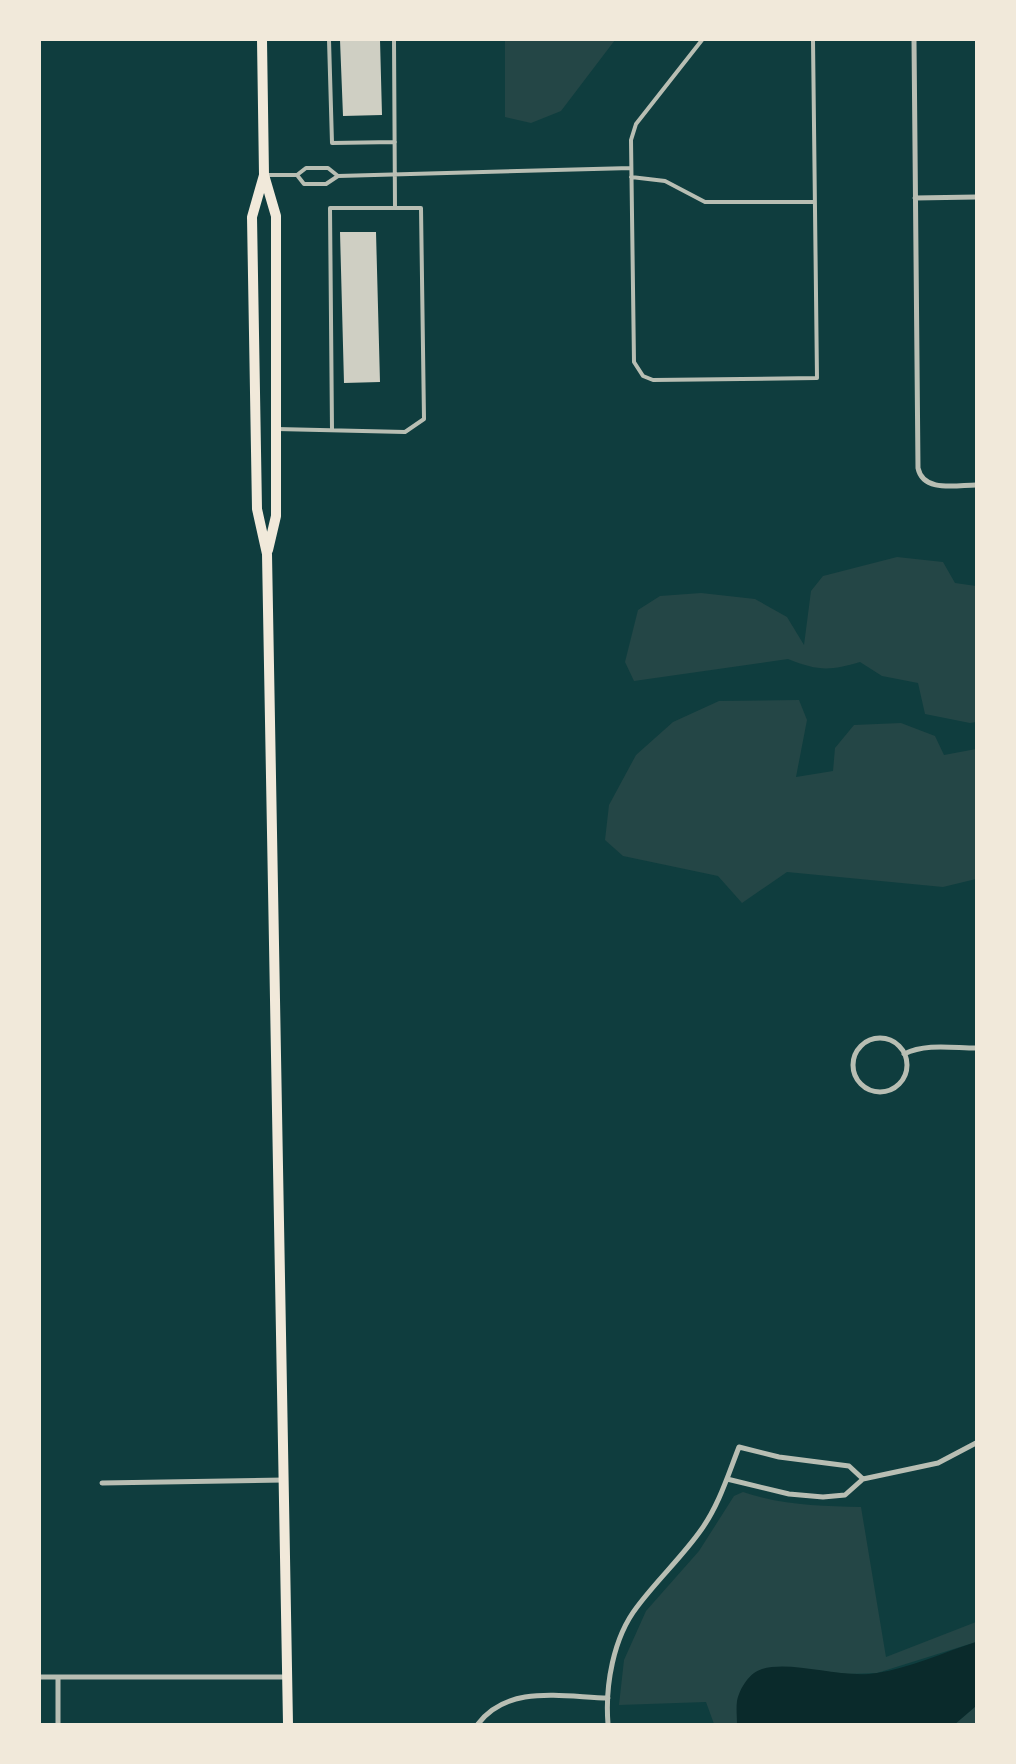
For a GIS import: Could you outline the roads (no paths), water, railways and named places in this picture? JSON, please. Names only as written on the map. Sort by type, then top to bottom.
[{"type":"main road","points":[[262,40],[264,176],[276,216],[276,516],[267,554]]},
{"type":"main road","points":[[264,176],[252,217],[258,509],[267,554],[289,1676],[288,1724]]},
{"type":"street","points":[[914,40],[918,468],[924,481],[933,485],[976,484]]},
{"type":"street","points":[[916,198],[976,197]]},
{"type":"street","points":[[875,1038],[886,1038],[896,1043],[904,1054],[907,1062],[906,1072],[901,1082],[893,1089],[883,1092],[873,1091],[864,1087],[857,1079],[853,1070],[854,1059],[858,1050],[865,1042],[875,1038]]},
{"type":"street","points":[[904,1054],[912,1050],[932,1047],[976,1048]]},
{"type":"street","points":[[727,1479],[789,1494],[823,1497],[845,1495],[863,1479],[938,1463],[976,1443]]},
{"type":"street","points":[[608,1724],[608,1698],[612,1669],[627,1624],[636,1608],[701,1531],[716,1507],[739,1447],[779,1457],[849,1466],[863,1479]]},
{"type":"street","points":[[102,1483],[285,1480]]},
{"type":"street","points":[[40,1677],[289,1676]]},
{"type":"street","points":[[58,1677],[58,1724]]},
{"type":"street","points":[[478,1724],[494,1706],[524,1696],[608,1698]]},
{"type":"lane","points":[[329,40],[332,143],[395,142]]},
{"type":"lane","points":[[394,40],[395,208]]},
{"type":"lane","points":[[702,40],[636,124],[630,140],[634,362],[643,376],[654,380],[817,378],[813,40]]},
{"type":"lane","points":[[264,176],[297,175],[306,168],[328,168],[338,176]]},
{"type":"lane","points":[[297,175],[304,184],[326,184],[338,176],[630,168]]},
{"type":"lane","points":[[631,177],[665,181],[705,202],[815,202]]},
{"type":"lane","points":[[277,429],[405,432],[424,419],[421,208],[330,208],[332,430]]}]
